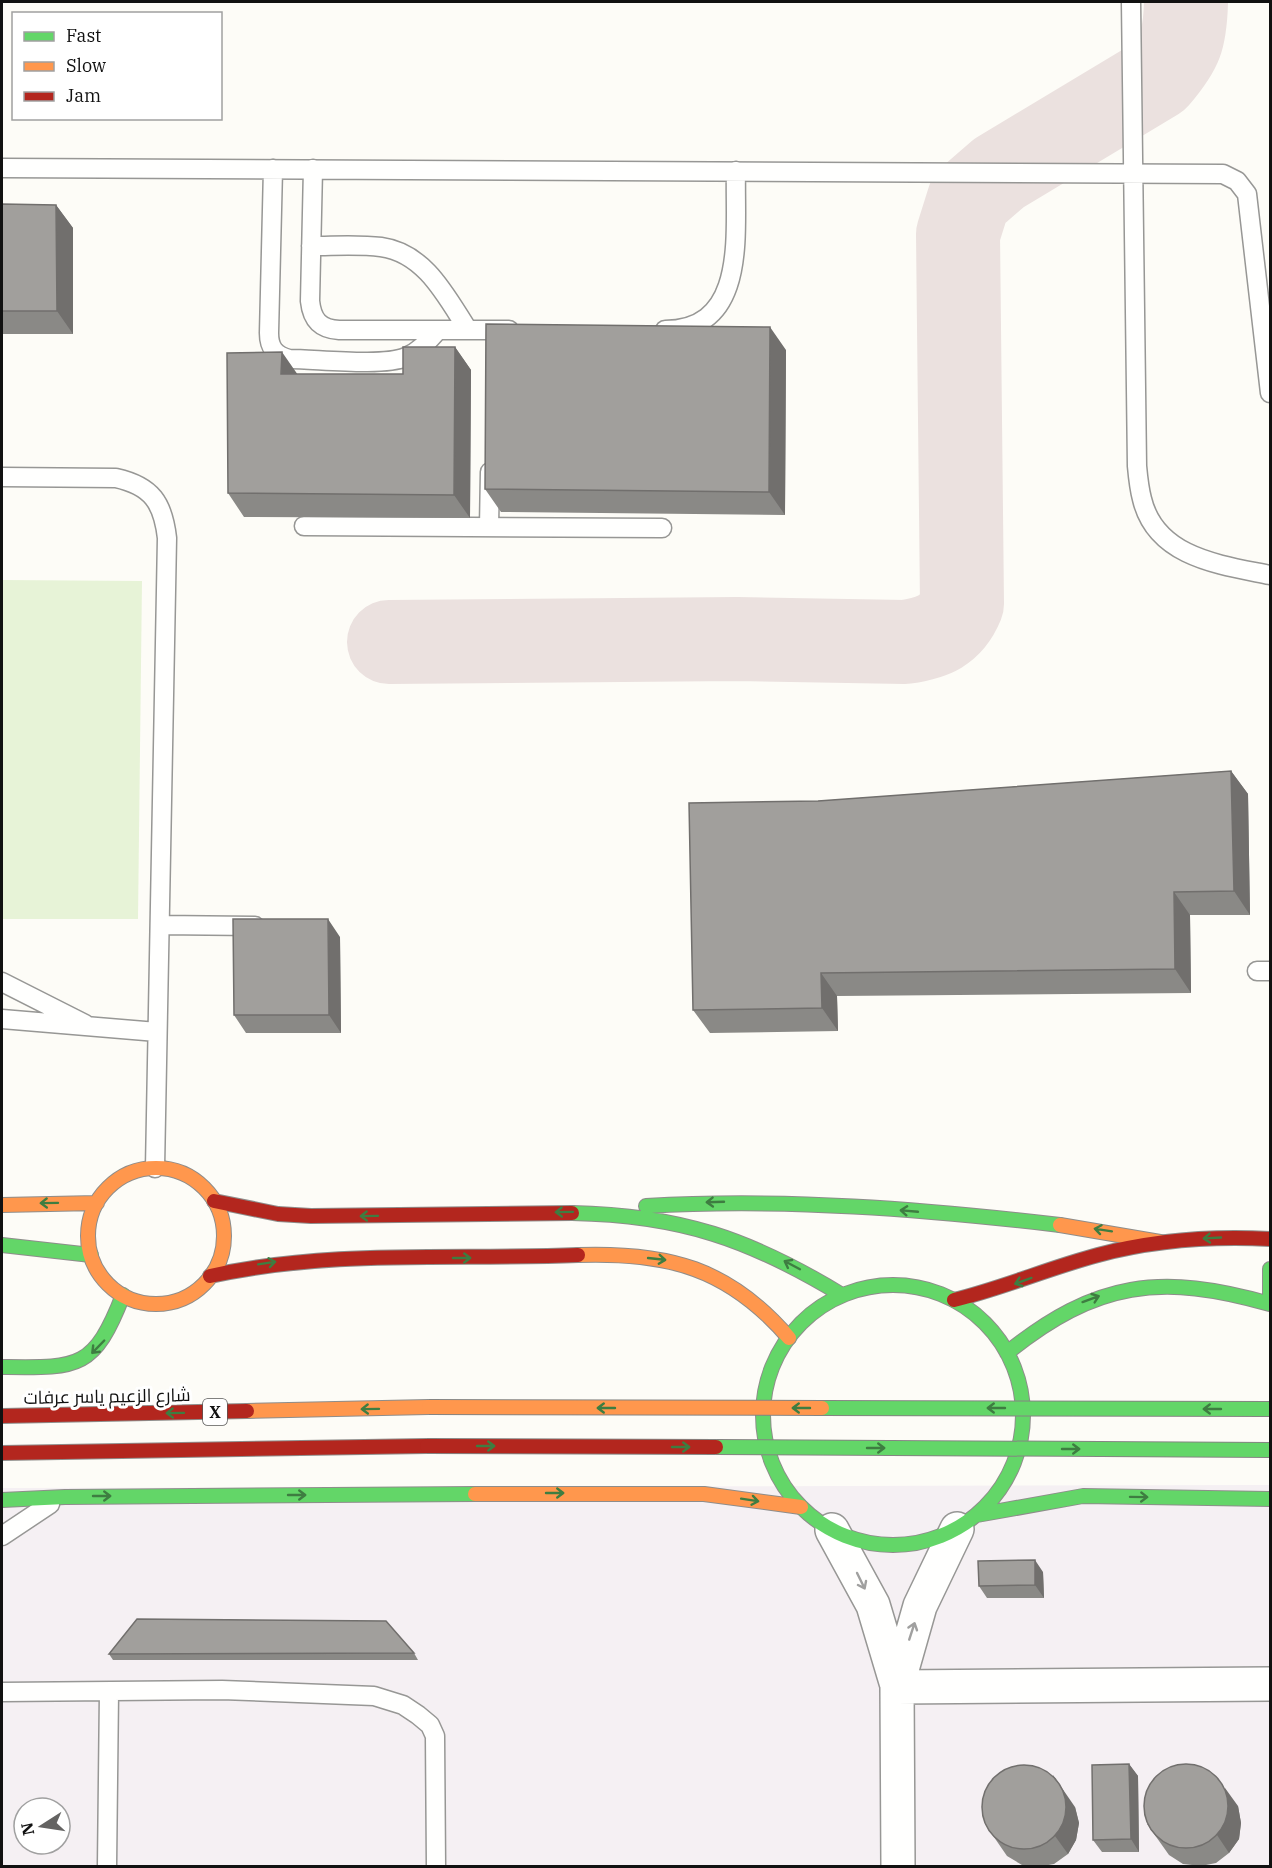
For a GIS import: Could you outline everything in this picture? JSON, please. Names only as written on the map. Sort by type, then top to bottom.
[{"type":"main road","points":[[155,1168],[173,1170],[189,1176],[204,1187],[214,1201],[221,1217],[224,1235],[222,1252],[210,1276],[191,1294],[175,1301],[157,1304],[140,1302],[123,1295],[109,1285],[98,1271],[91,1255],[90,1219],[97,1203],[108,1188],[121,1177],[138,1170],[155,1168]]},
{"type":"main road","points":[[214,1201],[268,1212],[311,1216],[588,1212],[718,1202],[825,1204],[1078,1226],[1160,1242]]},
{"type":"main road","points":[[2,1205],[97,1203]]},
{"type":"main road","points":[[588,1212],[692,1226],[729,1237],[764,1251],[842,1295]]},
{"type":"main road","points":[[954,1300],[1001,1288],[1099,1255],[1160,1242],[1223,1237],[1270,1239]]},
{"type":"main road","points":[[2,1245],[91,1255]]},
{"type":"main road","points":[[210,1276],[263,1264],[317,1258],[611,1257],[665,1260],[705,1271],[735,1286],[755,1301],[789,1338]]},
{"type":"main road","points":[[1270,1269],[1270,1297]]},
{"type":"main road","points":[[967,1522],[995,1496],[1009,1475],[1018,1451],[1023,1426],[1022,1401],[1017,1376],[1007,1353],[984,1322],[954,1300],[933,1291],[899,1285],[864,1288],[842,1295],[813,1313],[789,1338],[776,1358],[768,1379],[764,1425],[775,1469],[786,1490],[801,1508],[832,1530],[862,1542],[894,1545],[926,1541],[967,1522],[1083,1496],[1270,1499]]},
{"type":"main road","points":[[1007,1353],[1045,1321],[1067,1308],[1115,1291],[1174,1285],[1207,1287],[1270,1304]]},
{"type":"main road","points":[[2,1367],[59,1368],[87,1358],[107,1337],[123,1295]]},
{"type":"main road","name":"شارع الزعيم ياسر عرفات","points":[[2,1416],[429,1407],[1270,1409]]},
{"type":"main road","name":"X","points":[[2,1453],[427,1446],[1270,1450]]},
{"type":"main road","points":[[2,1500],[65,1497],[670,1492],[704,1494],[801,1508]]},
{"type":"street","points":[[897,1866],[897,1687],[920,1606],[967,1522]]},
{"type":"street","points":[[832,1530],[873,1605],[897,1687]]},
{"type":"street","points":[[897,1687],[1270,1684]]},
{"type":"lane","points":[[1131,2],[1137,466],[1142,501],[1159,532],[1187,555],[1270,575]]},
{"type":"lane","points":[[2,168],[1223,174],[1237,181],[1247,194],[1270,393]]},
{"type":"lane","points":[[273,169],[268,333],[273,350],[289,359],[383,361],[405,358],[424,347],[438,330]]},
{"type":"lane","points":[[313,169],[310,300],[311,312],[317,323],[327,329],[339,330],[524,330]]},
{"type":"lane","points":[[649,330],[672,330],[693,325],[712,314],[725,297],[732,277],[736,171]]},
{"type":"lane","points":[[311,246],[381,247],[402,253],[421,265],[436,281],[468,330]]},
{"type":"lane","points":[[490,330],[490,353]]},
{"type":"lane","points":[[489,527],[490,458]]},
{"type":"lane","points":[[2,477],[116,478],[133,482],[148,491],[159,505],[167,538],[155,1168]]},
{"type":"lane","points":[[304,526],[662,528]]},
{"type":"lane","points":[[160,925],[278,926]]},
{"type":"lane","points":[[2,982],[92,1028]]},
{"type":"lane","points":[[2,1019],[158,1032]]},
{"type":"lane","points":[[2,1536],[38,1510],[65,1497]]},
{"type":"lane","points":[[2,1692],[222,1690],[374,1696],[403,1705],[430,1725],[435,1736],[436,1866]]},
{"type":"lane","points":[[106,1866],[109,1692]]},
{"type":"shaded area","points":[[1270,1485],[1270,1866],[2,1866],[2,1488]]},
{"type":"green space","points":[[2,580],[142,581],[138,919],[2,919]]},
{"type":"building","points":[[2,204],[56,205],[57,311],[2,311]]},
{"type":"building","points":[[486,324],[770,327],[769,492],[485,489]]},
{"type":"building","points":[[403,347],[455,347],[454,495],[228,493],[227,353],[282,352],[281,374],[403,374]]},
{"type":"building","points":[[1231,771],[1234,891],[1174,892],[1175,969],[821,973],[822,1008],[693,1010],[689,803],[818,801]]},
{"type":"building","points":[[233,919],[328,919],[329,1015],[234,1015]]},
{"type":"building","points":[[1035,1560],[1035,1585],[979,1586],[978,1561]]},
{"type":"building","points":[[137,1619],[386,1621],[414,1653],[109,1654]]},
{"type":"building","points":[[1129,1764],[1131,1839],[1093,1840],[1092,1765]]},
{"type":"building","points":[[1178,1764],[1194,1764],[1210,1771],[1221,1782],[1228,1798],[1225,1822],[1216,1836],[1194,1848],[1178,1848],[1162,1841],[1151,1830],[1144,1814],[1144,1798],[1151,1782],[1162,1771]]},
{"type":"building","points":[[1016,1765],[1032,1765],[1048,1772],[1059,1783],[1066,1799],[1063,1823],[1054,1837],[1032,1849],[1016,1849],[1000,1842],[989,1831],[982,1815],[982,1799],[989,1783],[1000,1772]]},
{"type":"taxiway","points":[[389,642],[737,639],[905,642],[924,638],[947,627],[962,604],[958,234],[969,199],[999,173],[1157,78],[1172,60],[1180,43],[1183,35],[1186,2]]},
{"type":"traffic: fast","points":[[646,1206],[750,1203],[853,1206],[1060,1225]]},
{"type":"traffic: fast","points":[[572,1213],[647,1219],[713,1234],[776,1259],[842,1295]]},
{"type":"traffic: fast","points":[[2,1245],[91,1255]]},
{"type":"traffic: fast","points":[[1270,1269],[1270,1297]]},
{"type":"traffic: fast","points":[[893,1285],[918,1288],[943,1295],[965,1307],[985,1323],[1001,1343],[1013,1365],[1020,1390],[1023,1415],[1020,1440],[1013,1465],[1001,1487],[985,1507],[965,1523],[943,1535],[918,1542],[893,1545],[868,1542],[843,1535],[821,1523],[801,1507],[785,1487],[773,1465],[766,1440],[763,1415],[766,1390],[773,1365],[785,1343],[801,1323],[821,1307],[843,1295],[868,1288],[893,1285]]},
{"type":"traffic: fast","points":[[1007,1353],[1039,1329],[1070,1311],[1101,1298],[1131,1290],[1162,1287],[1195,1288],[1270,1304]]},
{"type":"traffic: fast","points":[[2,1367],[49,1367],[80,1360],[103,1338],[123,1295]]},
{"type":"traffic: fast","points":[[822,1408],[1270,1409]]},
{"type":"traffic: fast","points":[[716,1447],[1270,1450]]},
{"type":"traffic: fast","points":[[2,1500],[65,1497],[475,1494]]},
{"type":"traffic: fast","points":[[977,1515],[1083,1496],[1270,1499]]},
{"type":"traffic: slow","points":[[156,1168],[182,1174],[204,1188],[218,1210],[224,1236],[218,1262],[204,1284],[182,1298],[156,1304],[130,1298],[108,1284],[94,1262],[88,1236],[94,1210],[108,1188],[130,1174],[156,1168]]},
{"type":"traffic: slow","points":[[2,1205],[97,1203]]},
{"type":"traffic: slow","points":[[1060,1225],[1160,1242]]},
{"type":"traffic: slow","points":[[578,1255],[640,1257],[668,1261],[695,1269],[720,1280],[743,1295],[766,1314],[789,1338]]},
{"type":"traffic: slow","points":[[247,1411],[429,1407]]},
{"type":"traffic: slow","points":[[429,1407],[822,1408]]},
{"type":"traffic: slow","points":[[475,1494],[704,1494],[801,1507]]},
{"type":"traffic: jam","points":[[214,1201],[278,1214],[311,1216],[572,1213]]},
{"type":"traffic: jam","points":[[954,1300],[1119,1250],[1205,1239],[1270,1239]]},
{"type":"traffic: jam","points":[[210,1276],[302,1262],[348,1259],[578,1255]]},
{"type":"traffic: jam","points":[[2,1416],[247,1411]]},
{"type":"traffic: jam","points":[[2,1453],[427,1446]]},
{"type":"traffic: jam","points":[[427,1446],[716,1447]]}]
